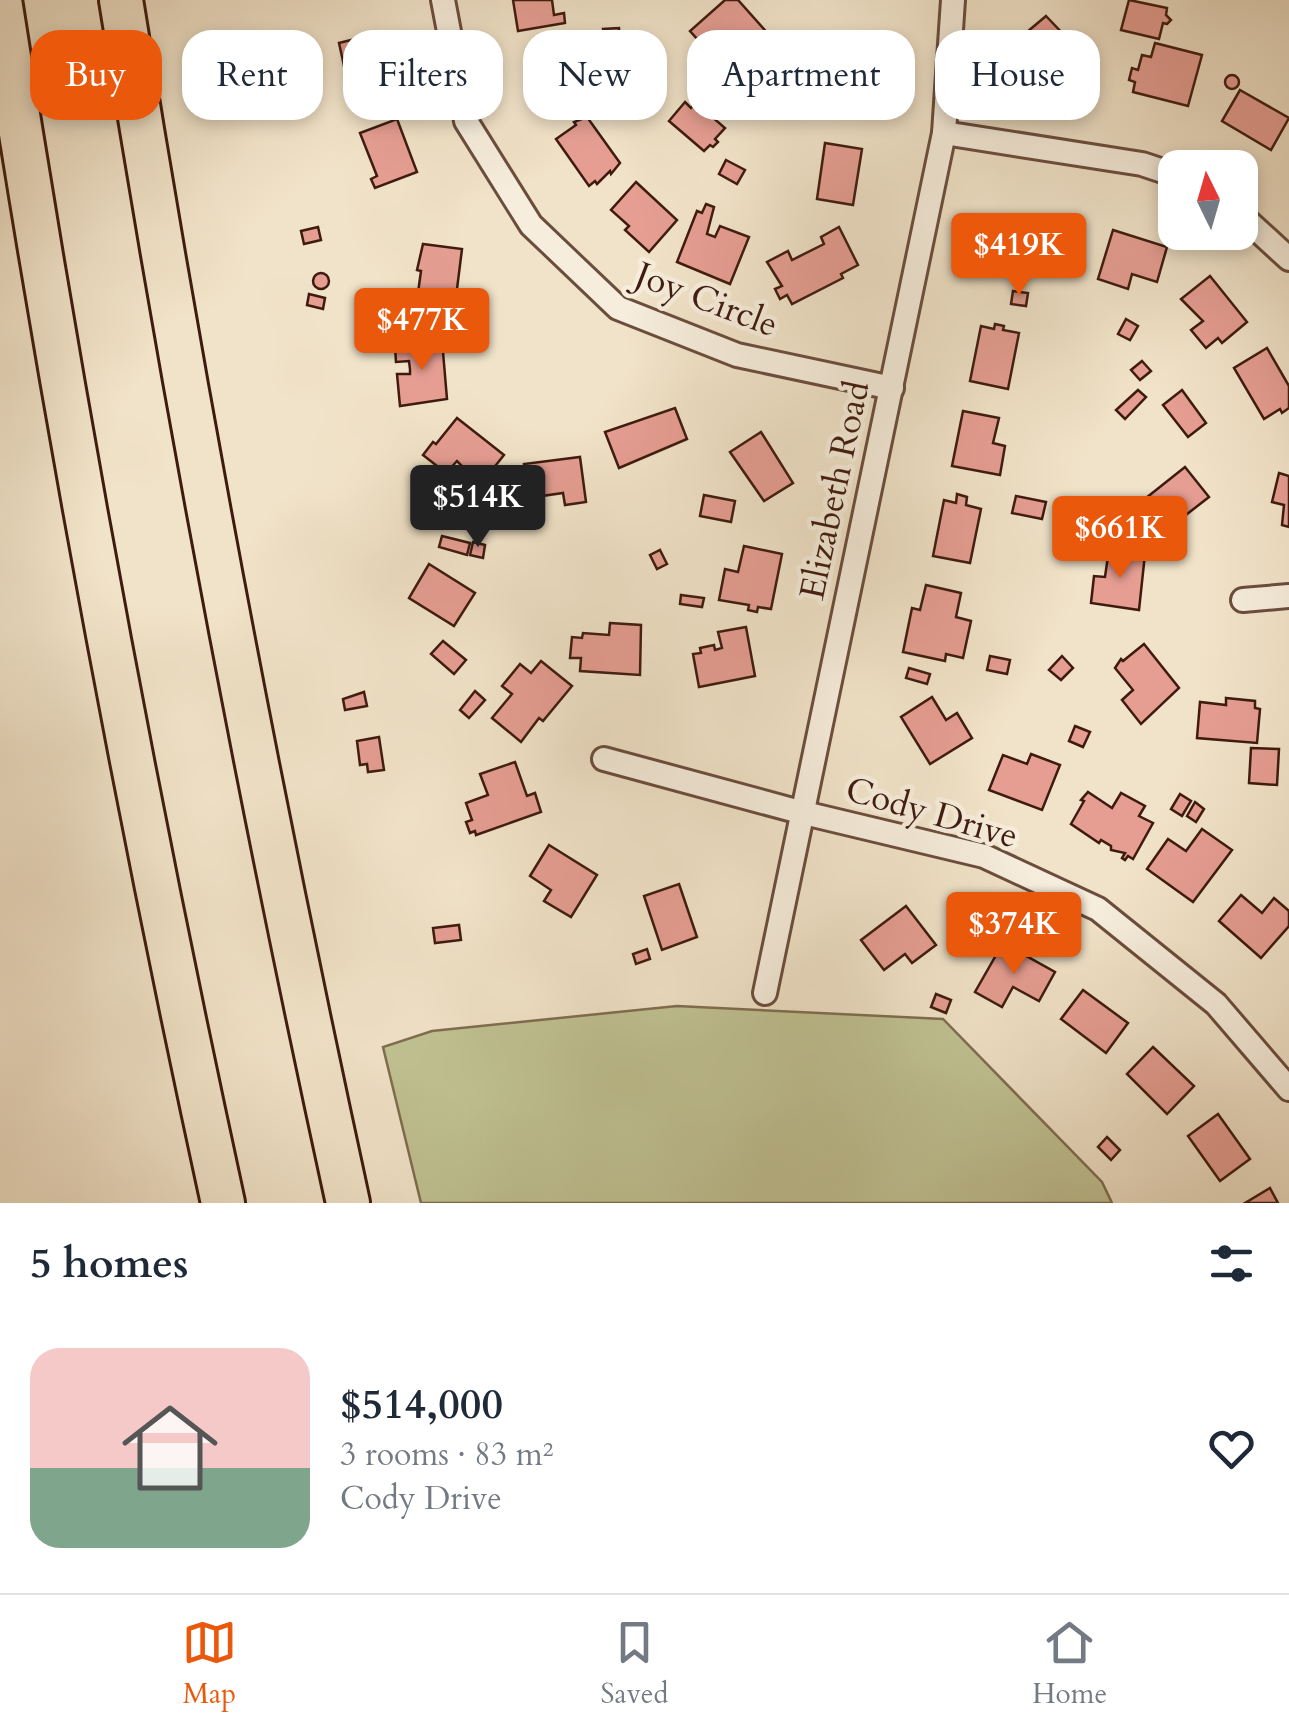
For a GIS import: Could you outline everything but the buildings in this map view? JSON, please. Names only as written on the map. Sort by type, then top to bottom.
[{"type":"highway","points":[[0,0],[42,276],[109,643],[223,1203]]},
{"type":"highway","points":[[121,0],[163,263],[228,620],[299,981],[348,1203]]},
{"type":"street","name":"Joy Circle","points":[[443,0],[466,121],[532,226],[618,308],[737,355],[892,388]]},
{"type":"street","name":"Elizabeth Road","points":[[765,993],[944,134],[953,0]]},
{"type":"street","points":[[944,134],[1158,169]]},
{"type":"street","points":[[1258,231],[1289,259]]},
{"type":"street","points":[[1243,600],[1289,596]]},
{"type":"street","name":"Cody Drive","points":[[604,760],[984,856],[1098,909],[1216,1004],[1289,1088]]},
{"type":"green space","points":[[677,1006],[943,1019],[1102,1182],[1112,1203],[421,1203],[383,1047],[432,1031]]}]
